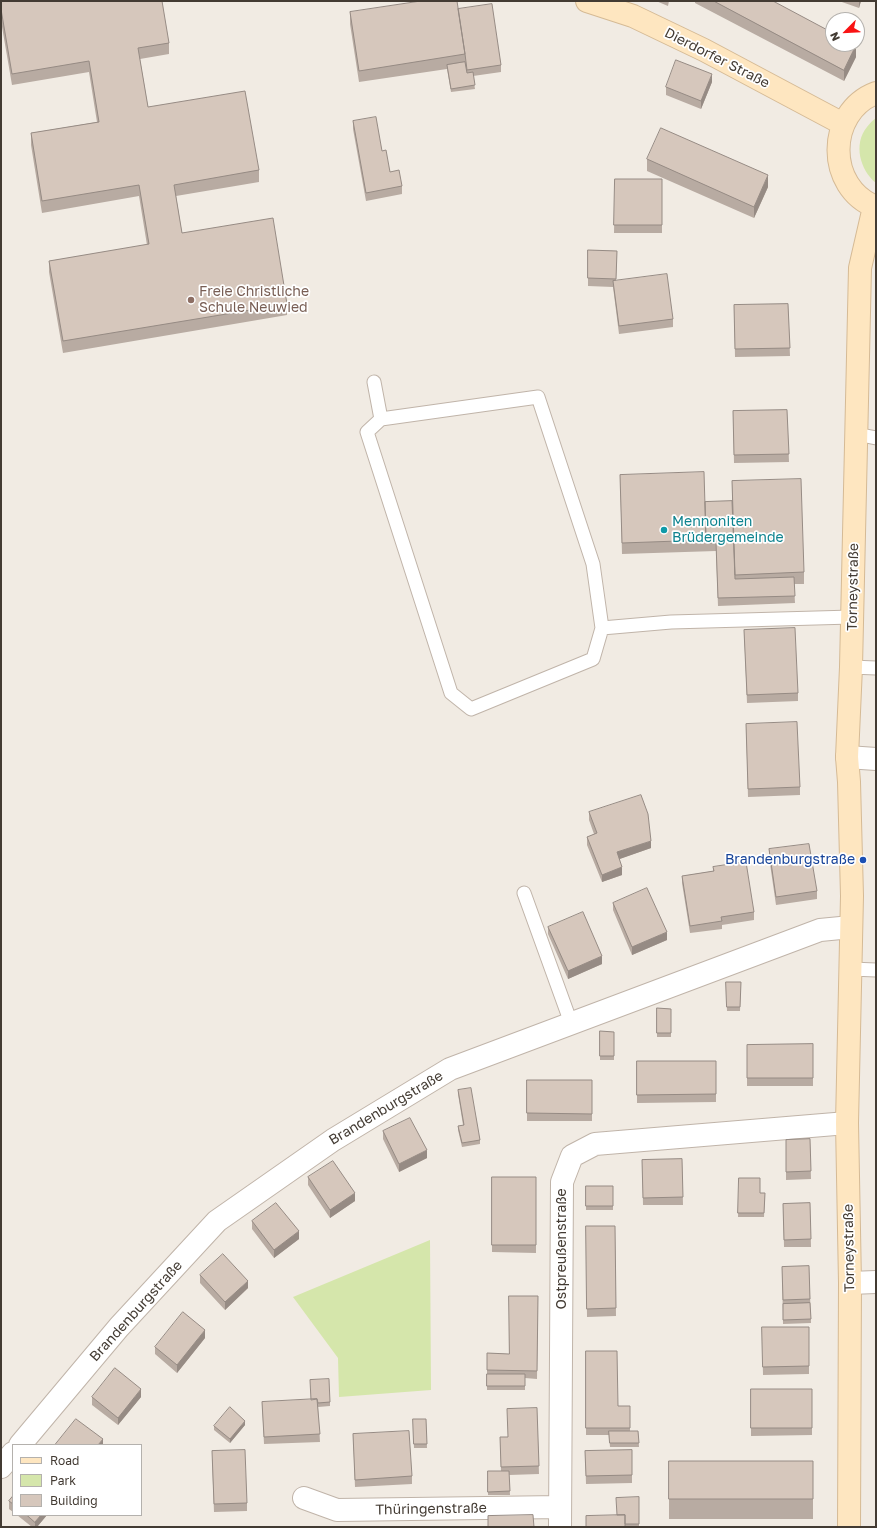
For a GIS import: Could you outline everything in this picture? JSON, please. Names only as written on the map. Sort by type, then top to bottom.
[{"type":"street","name":"Dierdorfer Straße","points":[[587,1],[633,16],[704,50],[843,124]]},
{"type":"street","points":[[875,207],[858,196],[846,181],[838,163],[838,143],[843,124],[854,108],[869,96],[876,93]]},
{"type":"street","name":"Torneystraße","points":[[849,1527],[850,1283],[847,1123],[852,896],[847,757],[852,617],[866,436],[860,268],[875,207]]},
{"type":"street","points":[[847,757],[876,759]]},
{"type":"street","name":"Brandenburgstraße","points":[[21,1444],[119,1327],[217,1222],[333,1140],[450,1069],[820,930],[851,927]]},
{"type":"street","name":"Ostpreußenstraße","points":[[560,1517],[562,1182],[572,1156],[595,1144],[847,1123]]},
{"type":"street","points":[[850,1283],[876,1282]]},
{"type":"street","points":[[1,1467],[12,1454]]},
{"type":"street","name":"Thüringenstraße","points":[[304,1498],[337,1510],[560,1517]]},
{"type":"lane","points":[[374,382],[381,419]]},
{"type":"lane","points":[[538,396],[593,564],[602,628],[593,659],[471,709],[451,693],[367,432],[381,419],[538,396]]},
{"type":"lane","points":[[602,628],[671,622],[852,617]]},
{"type":"lane","points":[[851,667],[876,668]]},
{"type":"lane","points":[[524,893],[571,1023]]},
{"type":"lane","points":[[851,969],[876,970]]},
{"type":"green space","points":[[876,118],[876,183],[870,178],[862,164],[859,149],[863,134],[869,124]]},
{"type":"green space","points":[[430,1240],[431,1390],[339,1397],[338,1358],[293,1297]]},
{"type":"building","points":[[1,1],[162,1],[169,43],[138,48],[148,107],[245,91],[259,170],[174,185],[182,233],[273,218],[287,304],[63,341],[49,261],[149,244],[139,185],[42,201],[31,133],[99,122],[89,61],[12,74]]},
{"type":"building","points":[[421,1],[457,1],[465,54],[359,71],[350,12]]},
{"type":"building","points":[[714,1],[773,1],[825,29],[825,52],[853,52],[844,70]]},
{"type":"building","points":[[492,4],[501,65],[467,70],[458,9]]},
{"type":"building","points":[[676,60],[712,74],[701,101],[666,87]]},
{"type":"building","points":[[465,62],[467,73],[473,72],[475,85],[451,89],[447,65]]},
{"type":"building","points":[[376,117],[382,151],[386,150],[390,172],[399,170],[402,186],[366,193],[353,121]]},
{"type":"building","points":[[661,128],[768,175],[754,207],[647,159]]},
{"type":"building","points":[[615,179],[662,179],[662,225],[614,225]]},
{"type":"building","points":[[588,250],[617,251],[616,279],[588,278]]},
{"type":"building","points":[[667,274],[673,319],[619,326],[613,281]]},
{"type":"building","points":[[788,304],[790,348],[735,349],[734,305]]},
{"type":"building","points":[[787,410],[789,454],[734,455],[733,411]]},
{"type":"building","name":"Mennoniten Brüdergemeinde","points":[[704,472],[706,540],[622,543],[620,475]]},
{"type":"building","points":[[801,479],[804,572],[735,575],[732,481]]},
{"type":"building","points":[[732,501],[735,579],[794,577],[795,596],[718,598],[716,543],[706,543],[705,502]]},
{"type":"building","points":[[795,628],[798,693],[747,695],[744,630]]},
{"type":"building","points":[[797,722],[800,787],[748,789],[746,724]]},
{"type":"building","points":[[641,795],[648,814],[651,841],[617,852],[622,867],[602,875],[587,837],[597,833],[589,812]]},
{"type":"building","points":[[809,844],[817,891],[776,897],[769,849]]},
{"type":"building","points":[[746,862],[754,912],[721,917],[722,921],[690,926],[682,876],[714,871],[713,867]]},
{"type":"building","points":[[647,888],[667,932],[632,947],[613,903]]},
{"type":"building","points":[[583,912],[602,956],[568,971],[548,927]]},
{"type":"building","points":[[726,982],[741,982],[740,1007],[727,1007]]},
{"type":"building","points":[[657,1008],[671,1009],[671,1033],[657,1033]]},
{"type":"building","points":[[600,1031],[614,1032],[614,1056],[600,1056]]},
{"type":"building","points":[[813,1044],[813,1078],[747,1078],[747,1045]]},
{"type":"building","points":[[637,1061],[716,1061],[716,1094],[637,1095]]},
{"type":"building","points":[[527,1080],[592,1080],[592,1114],[527,1113]]},
{"type":"building","points":[[471,1088],[480,1140],[462,1143],[458,1126],[464,1125],[458,1090]]},
{"type":"building","points":[[410,1118],[427,1150],[399,1164],[383,1131]]},
{"type":"building","points":[[810,1139],[811,1171],[786,1172],[786,1140]]},
{"type":"building","points":[[682,1159],[683,1197],[643,1198],[642,1160]]},
{"type":"building","points":[[333,1161],[355,1193],[330,1210],[308,1177]]},
{"type":"building","points":[[492,1177],[536,1177],[536,1245],[492,1245]]},
{"type":"building","points":[[739,1178],[760,1178],[760,1193],[765,1193],[764,1213],[738,1213]]},
{"type":"building","points":[[586,1186],[613,1186],[613,1206],[586,1206]]},
{"type":"building","points":[[276,1203],[299,1231],[274,1250],[252,1221]]},
{"type":"building","points":[[810,1203],[811,1239],[784,1240],[783,1204]]},
{"type":"building","points":[[586,1226],[615,1226],[616,1308],[587,1309]]},
{"type":"building","points":[[223,1254],[248,1281],[225,1302],[200,1275]]},
{"type":"building","points":[[809,1266],[810,1299],[783,1300],[782,1267]]},
{"type":"building","points":[[509,1296],[538,1296],[537,1371],[487,1370],[487,1353],[509,1354]]},
{"type":"building","points":[[810,1303],[811,1319],[783,1320],[783,1304]]},
{"type":"building","points":[[183,1312],[205,1330],[177,1365],[155,1347]]},
{"type":"building","points":[[762,1327],[809,1327],[809,1366],[763,1367]]},
{"type":"building","points":[[586,1351],[617,1351],[618,1406],[630,1406],[630,1428],[586,1428]]},
{"type":"building","points":[[115,1368],[141,1389],[118,1418],[92,1397]]},
{"type":"building","points":[[487,1374],[525,1374],[525,1386],[487,1386]]},
{"type":"building","points":[[329,1379],[330,1402],[318,1403],[317,1399],[311,1400],[310,1380]]},
{"type":"building","points":[[751,1389],[812,1389],[812,1428],[751,1428]]},
{"type":"building","points":[[317,1399],[320,1434],[264,1437],[262,1402]]},
{"type":"building","points":[[230,1407],[245,1421],[230,1439],[214,1426]]},
{"type":"building","points":[[537,1408],[539,1466],[501,1467],[500,1437],[508,1437],[507,1409]]},
{"type":"building","points":[[76,1419],[103,1439],[99,1444],[56,1444]]},
{"type":"building","points":[[413,1419],[426,1419],[427,1444],[414,1444]]},
{"type":"building","points":[[409,1431],[412,1476],[355,1480],[353,1434]]},
{"type":"building","points":[[609,1431],[638,1431],[639,1443],[610,1443]]},
{"type":"building","points":[[245,1450],[247,1503],[214,1504],[212,1451]]},
{"type":"building","points":[[632,1450],[632,1475],[586,1476],[585,1451]]},
{"type":"building","points":[[669,1461],[813,1461],[813,1499],[669,1499]]},
{"type":"building","points":[[488,1471],[509,1471],[510,1491],[488,1492]]},
{"type":"building","points":[[639,1497],[639,1524],[625,1524],[625,1515],[617,1515],[616,1498]]},
{"type":"building","points":[[533,1515],[534,1527],[488,1527],[488,1516]]},
{"type":"building","points":[[625,1515],[625,1527],[586,1527],[586,1516]]},
{"type":"building","points":[[28,1516],[40,1516],[35,1522]]},
{"type":"place","name":"Freie Christliche Schule Neuwied","points":[[191,300]]},
{"type":"place","name":"Mennoniten Brüdergemeinde","points":[[664,530]]},
{"type":"place","name":"Brandenburgstraße","points":[[863,860]]}]
